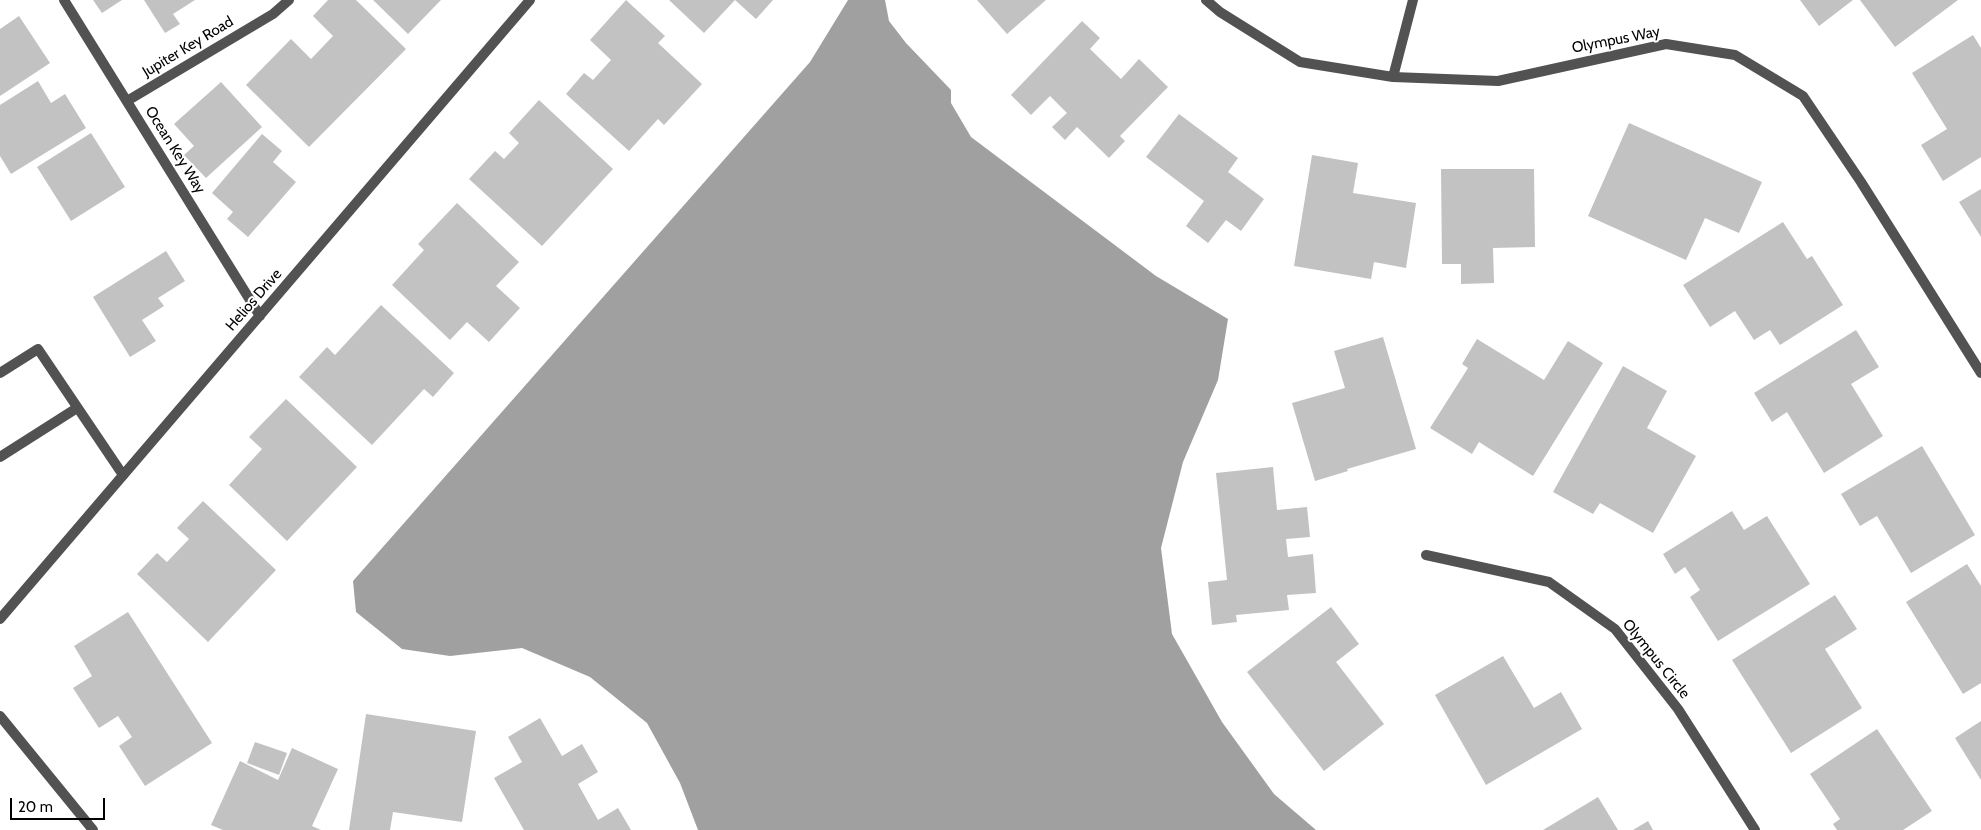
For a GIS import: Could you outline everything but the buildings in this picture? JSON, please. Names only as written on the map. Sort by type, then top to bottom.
[{"type":"street","name":"Ocean Key Way","points":[[64,0],[260,316]]},
{"type":"street","name":"Jupiter Key Road","points":[[127,101],[274,14],[289,0]]},
{"type":"street","name":"Helios Drive","points":[[0,619],[530,0]]},
{"type":"street","name":"Olympus Way","points":[[1206,0],[1220,12],[1300,62],[1393,77],[1498,81],[1666,44],[1735,55],[1804,96],[1861,182],[1981,373]]},
{"type":"street","points":[[1393,77],[1413,0]]},
{"type":"street","points":[[0,373],[38,349],[123,475]]},
{"type":"street","points":[[0,457],[77,408]]},
{"type":"street","name":"Olympus Circle","points":[[1426,555],[1549,582],[1615,629],[1678,709],[1755,830]]},
{"type":"street","points":[[0,716],[94,830]]},
{"type":"shaded area","points":[[848,0],[885,0],[889,21],[906,43],[951,90],[951,103],[971,137],[1156,276],[1228,319],[1218,380],[1183,462],[1161,548],[1172,634],[1222,722],[1274,794],[1316,830],[698,830],[680,783],[647,723],[590,677],[522,648],[450,656],[402,649],[356,612],[353,581],[810,62]]}]
